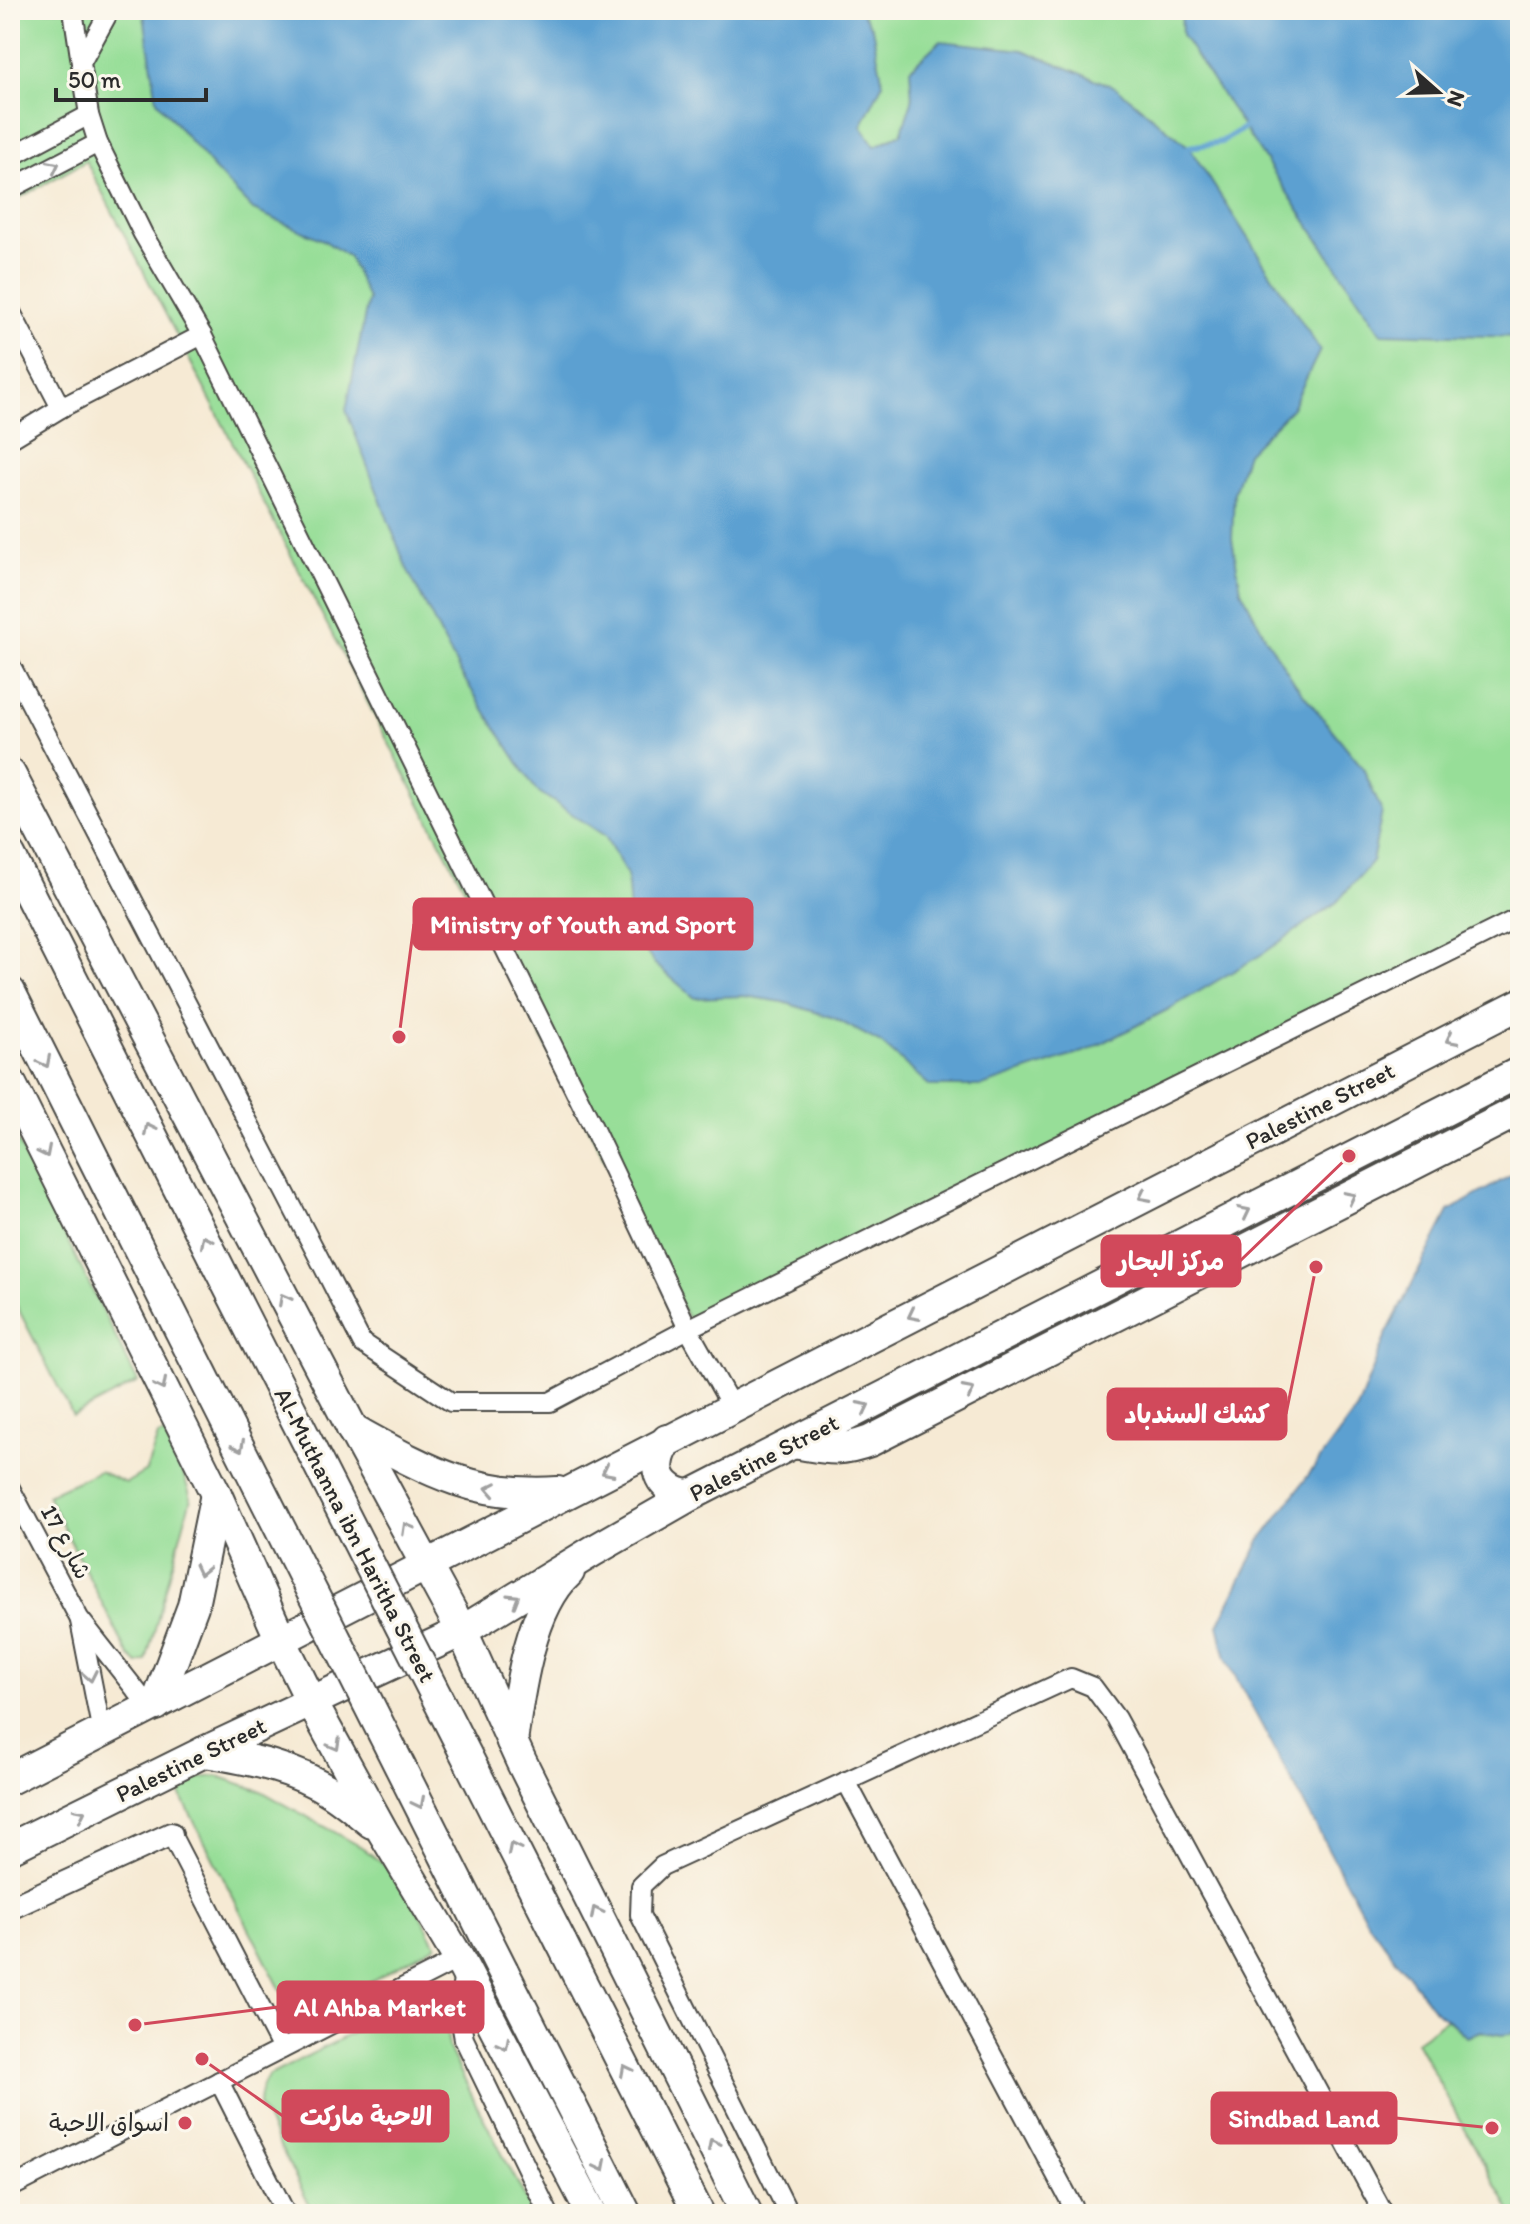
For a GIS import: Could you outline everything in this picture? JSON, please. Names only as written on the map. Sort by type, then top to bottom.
[{"type":"main road","points":[[10,774],[352,1428],[462,1631],[512,1742],[747,2214]]},
{"type":"main road","name":"Al-Muthanna ibn Haritha Street","points":[[10,856],[699,2214]]},
{"type":"main road","points":[[10,992],[626,2214]]},
{"type":"main road","name":"Palestine Street","points":[[10,1779],[1520,1004]]},
{"type":"main road","name":"Palestine Street","points":[[10,1848],[204,1752],[462,1631],[691,1495],[1520,1072]]},
{"type":"main road","points":[[10,1082],[216,1494],[311,1701],[383,1832],[462,1964],[592,2214]]},
{"type":"main road","points":[[793,1443],[837,1450],[870,1441],[1520,1110]]},
{"type":"main road","points":[[1295,1225],[1332,1168]]},
{"type":"main road","points":[[352,1428],[408,1460],[453,1480],[493,1491],[529,1494],[568,1491]]},
{"type":"main road","points":[[667,1440],[658,1463],[660,1475],[673,1491],[691,1495]]},
{"type":"main road","points":[[153,1706],[193,1606],[216,1494]]},
{"type":"main road","points":[[512,1742],[523,1674],[546,1606],[563,1578],[593,1551]]},
{"type":"main road","points":[[204,1752],[279,1766],[306,1778],[334,1793],[383,1832]]},
{"type":"street","points":[[73,10],[89,115],[98,143],[143,234],[202,335],[577,1094],[688,1329],[732,1407]]},
{"type":"street","points":[[81,63],[110,10]]},
{"type":"street","points":[[10,157],[89,115]]},
{"type":"street","points":[[10,189],[98,143]]},
{"type":"street","points":[[10,310],[61,408]]},
{"type":"street","points":[[10,439],[61,408],[202,335]]},
{"type":"street","points":[[10,664],[362,1343],[451,1402],[550,1402],[688,1329],[1520,917]]},
{"type":"street","name":"شارع 17","points":[[10,1488],[79,1618],[153,1706]]},
{"type":"street","name":"شارع 17","points":[[79,1618],[102,1733]]},
{"type":"street","points":[[789,2214],[640,1915],[641,1886],[662,1866],[1071,1678],[1093,1687],[1116,1718],[1384,2214]]},
{"type":"street","points":[[846,1781],[1077,2214]]},
{"type":"street","points":[[10,1908],[171,1834],[282,2049]]},
{"type":"street","points":[[10,2188],[282,2049],[462,1964],[459,2016],[464,2039],[549,2214]]},
{"type":"street","points":[[219,2081],[286,2214]]},
{"type":"green space","points":[[10,10],[1520,10],[1520,921],[690,1322],[86,161],[10,203]]},
{"type":"green space","points":[[10,1125],[138,1382],[73,1416],[10,1293]]},
{"type":"green space","points":[[170,1432],[191,1498],[146,1661],[138,1664],[129,1656],[47,1495],[99,1471],[126,1483],[146,1471],[158,1436]]},
{"type":"green space","points":[[217,1776],[261,1791],[363,1848],[402,1879],[436,1945],[297,2022],[173,1780]]},
{"type":"green space","points":[[441,1988],[449,2048],[534,2214],[314,2214],[259,2105],[266,2079]]},
{"type":"green space","points":[[1447,2019],[1467,2037],[1480,2031],[1502,2035],[1520,2032],[1520,2214],[1512,2214],[1416,2041]]},
{"type":"water","points":[[157,10],[859,10],[872,28],[883,83],[861,126],[875,146],[901,134],[912,101],[910,69],[940,41],[1023,50],[1117,88],[1189,147],[1320,350],[1292,408],[1247,453],[1234,493],[1232,539],[1241,590],[1266,638],[1296,685],[1363,768],[1382,812],[1372,862],[1337,902],[1264,953],[1169,1009],[1089,1050],[982,1086],[930,1086],[881,1043],[834,1018],[783,1002],[744,996],[695,998],[655,964],[636,938],[627,875],[605,836],[536,790],[460,672],[406,567],[346,410],[368,299],[349,257],[323,240],[253,210],[157,101],[144,16]]},
{"type":"water","points":[[1181,10],[1520,10],[1520,337],[1381,333],[1182,35]]},
{"type":"water","points":[[1520,1170],[1520,2032],[1502,2035],[1480,2031],[1467,2037],[1434,2010],[1367,1921],[1226,1659],[1218,1625],[1260,1541],[1357,1409],[1386,1335],[1449,1211]]},
{"type":"waterway","points":[[1189,147],[1221,142],[1244,128]]},
{"type":"place","name":"Ministry of Youth and Sport","points":[[399,1037]]},
{"type":"place","name":"مركز البحار","points":[[1349,1156]]},
{"type":"place","name":"كشك السندباد","points":[[1316,1267]]},
{"type":"place","name":"Al Ahba Market","points":[[135,2025]]},
{"type":"place","name":"الاحبة ماركت","points":[[202,2059]]},
{"type":"place","name":"اسواق الاحبة","points":[[185,2123]]},
{"type":"place","name":"Sindbad Land","points":[[1492,2128]]}]
